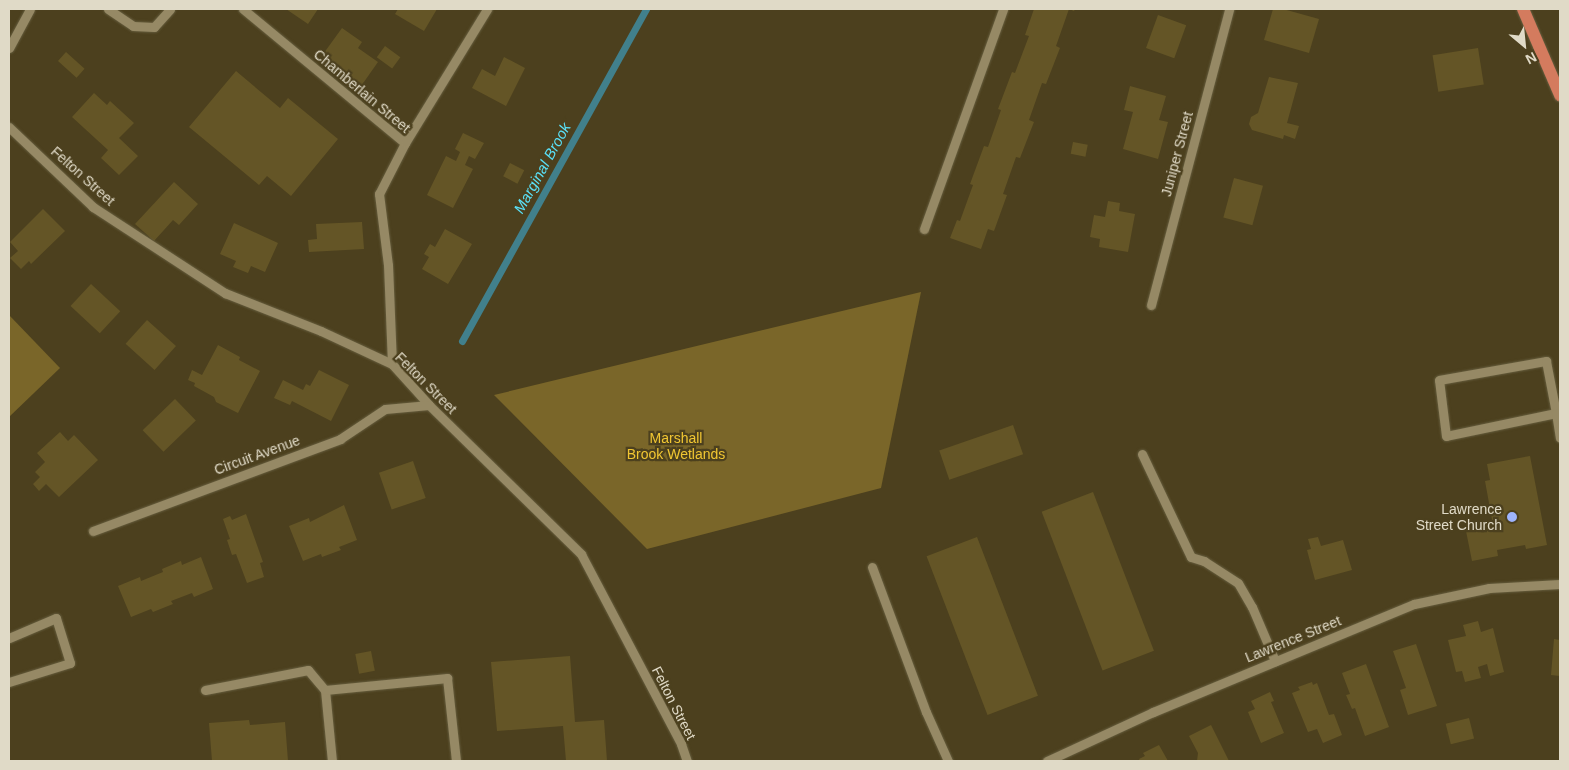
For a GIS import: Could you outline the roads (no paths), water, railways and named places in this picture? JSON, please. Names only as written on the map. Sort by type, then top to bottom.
[{"type":"main road","points":[[1526,9],[1560,95]]},
{"type":"street","points":[[9,48],[30,9]]},
{"type":"street","points":[[108,9],[133,26],[154,27],[170,9]]},
{"type":"street","name":"Chamberlain Street","points":[[244,9],[405,144],[379,194],[388,265],[392,364]]},
{"type":"street","points":[[405,144],[487,9]]},
{"type":"street","points":[[924,229],[1003,9]]},
{"type":"street","name":"Juniper Street","points":[[1151,305],[1229,9]]},
{"type":"street","name":"Felton Street","points":[[9,127],[93,207],[225,293],[321,331],[392,364],[429,406],[581,554],[681,744],[687,761]]},
{"type":"street","points":[[1556,413],[1446,436],[1439,380],[1546,361],[1556,413],[1560,438]]},
{"type":"street","name":"Circuit Avenue","points":[[93,531],[340,438],[385,409],[429,406]]},
{"type":"street","points":[[1142,454],[1191,557],[1204,561],[1238,583],[1252,607],[1275,661]]},
{"type":"street","points":[[872,567],[926,712],[948,761]]},
{"type":"street","name":"Lawrence Street","points":[[1047,761],[1153,712],[1414,604],[1489,588],[1560,584]]},
{"type":"street","points":[[9,638],[56,618],[70,663],[9,682]]},
{"type":"street","points":[[205,690],[308,670],[325,690],[332,761]]},
{"type":"street","points":[[325,690],[447,678],[456,761]]},
{"type":"waterway","name":"Marginal Brook","points":[[462,341],[646,9]]},
{"type":"place","name":"Lawrence Street Church","points":[[1512,517]]},
{"type":"park label","name":"Marshall Brook Wetlands","points":[[676,446]]}]
